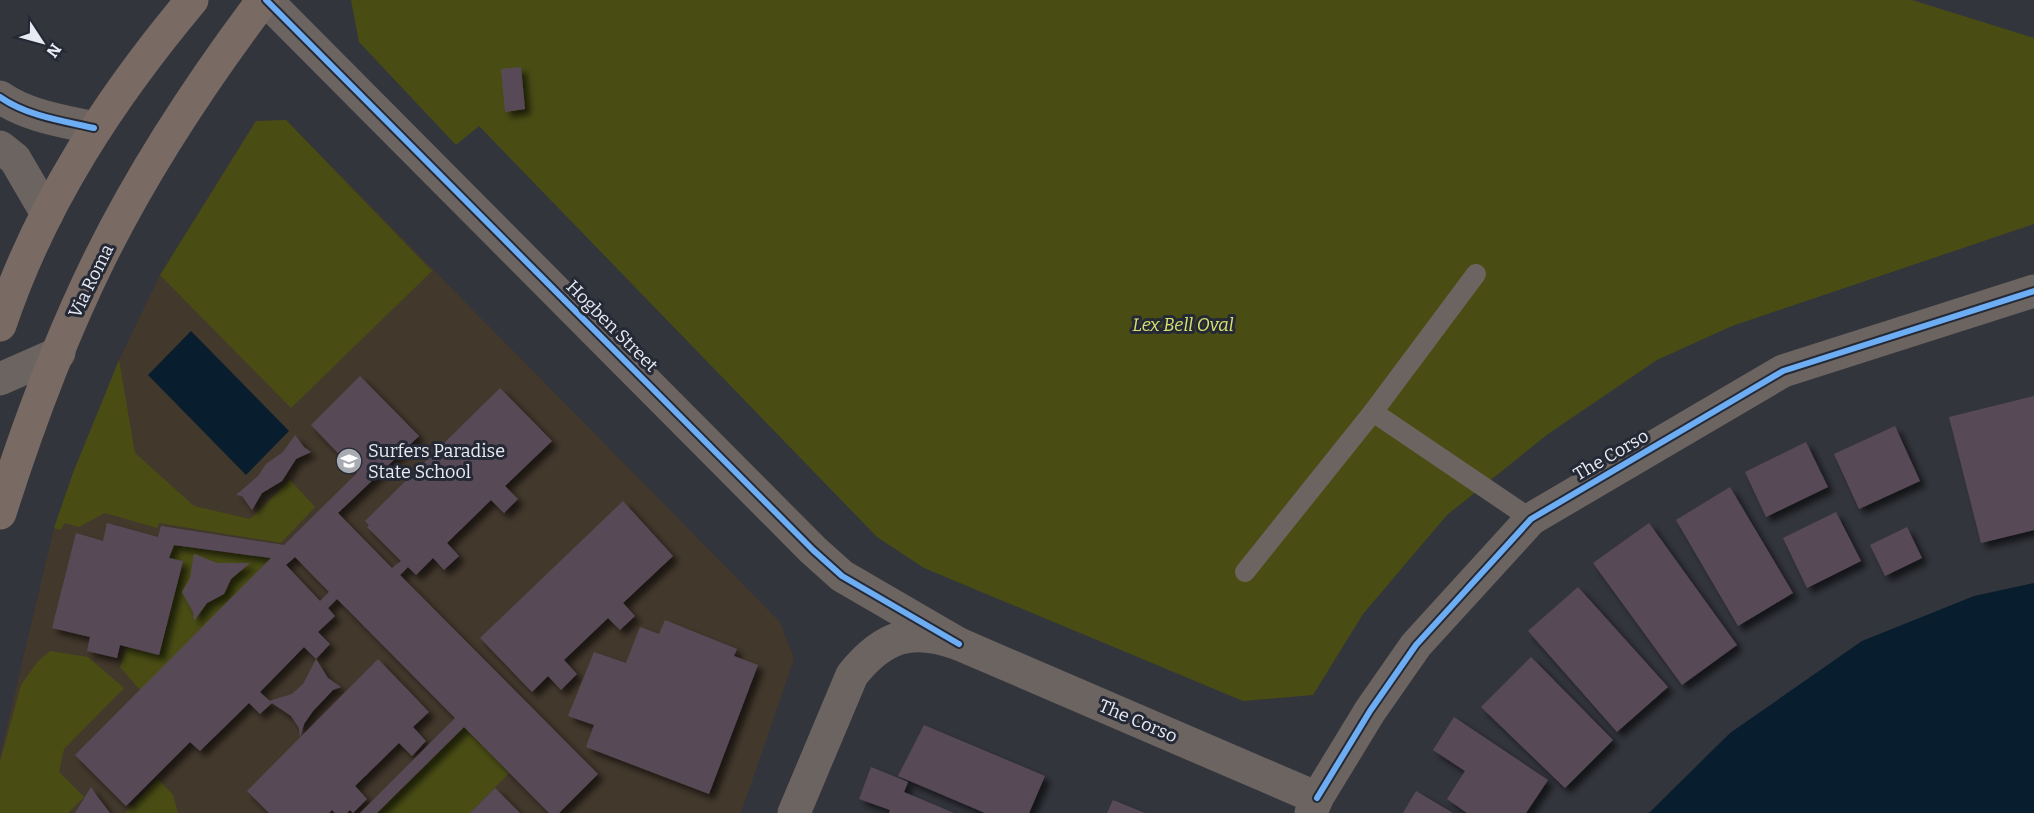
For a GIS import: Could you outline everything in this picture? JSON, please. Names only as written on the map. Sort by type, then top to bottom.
[{"type":"main road","points":[[0,325],[11,294],[47,214],[94,128],[128,79],[192,0]]},
{"type":"main road","name":"Via Roma","points":[[0,513],[59,353],[101,256],[156,158],[215,65],[264,0]]},
{"type":"street","name":"Hogben Street","points":[[264,0],[813,550],[842,576],[959,644]]},
{"type":"street","points":[[0,98],[12,105],[43,116],[94,128]]},
{"type":"street","points":[[0,147],[15,159],[47,214]]},
{"type":"street","name":"The Corso","points":[[959,644],[1314,805],[1370,711],[1416,645],[1531,519],[1783,371],[2034,291]]},
{"type":"street","points":[[0,379],[59,353]]},
{"type":"street","points":[[794,813],[846,686],[860,666],[883,647],[912,635],[938,636],[959,644]]},
{"type":"lane","points":[[1245,572],[1373,412],[1476,274]]},
{"type":"lane","points":[[1373,412],[1531,519]]},
{"type":"shaded area","name":"Surfers Paradise State School","points":[[286,120],[780,622],[794,659],[741,813],[0,813],[0,756],[54,528],[73,473],[119,360],[160,275],[256,121]]},
{"type":"green space","name":"Lex Bell Oval","points":[[351,0],[1912,0],[2034,38],[2034,224],[1732,326],[1657,360],[1548,434],[1447,515],[1363,614],[1313,695],[1243,701],[924,568],[877,537],[479,126],[456,145],[359,42]]},
{"type":"green space","points":[[286,120],[432,271],[291,408],[160,275],[256,121]]},
{"type":"green space","points":[[119,360],[135,453],[194,506],[250,519],[290,480],[315,507],[281,543],[159,523],[157,528],[105,513],[79,527],[65,523],[60,530],[54,528],[73,473]]},
{"type":"green space","points":[[174,545],[271,558],[140,690],[120,667],[127,646],[159,654],[183,561],[169,558]]},
{"type":"green space","points":[[50,651],[88,657],[124,688],[64,749],[59,772],[84,797],[68,813],[0,813],[0,762],[21,685],[38,661]]},
{"type":"green space","points":[[464,727],[509,773],[470,813],[377,813]]},
{"type":"green space","points":[[158,779],[173,795],[178,813],[125,813]]},
{"type":"water","points":[[191,331],[289,431],[246,475],[148,375]]},
{"type":"water","points":[[2034,583],[2034,813],[1649,813],[1730,733],[1862,641],[1974,596]]},
{"type":"building","points":[[521,67],[525,109],[505,112],[501,69]]},
{"type":"building","points":[[360,376],[419,436],[338,513],[392,568],[401,561],[367,527],[369,525],[365,521],[500,388],[552,441],[505,486],[518,499],[504,513],[491,500],[447,543],[459,556],[444,570],[433,558],[416,575],[408,567],[400,575],[598,774],[559,813],[549,813],[464,727],[377,813],[360,813],[455,718],[337,599],[328,608],[335,616],[318,632],[330,644],[316,659],[304,647],[260,692],[272,703],[260,714],[249,703],[200,751],[190,742],[126,806],[75,755],[271,558],[174,545],[169,558],[183,561],[159,655],[120,645],[117,658],[87,651],[90,637],[52,628],[76,533],[103,541],[107,523],[158,537],[161,526],[284,545],[357,473],[311,425]],"holes":[[[295,557],[329,592],[320,601],[286,565]]]},
{"type":"building","points":[[2034,396],[2034,530],[1981,543],[1949,417]]},
{"type":"building","points":[[1895,426],[1920,481],[1859,509],[1834,454]]},
{"type":"building","points":[[295,435],[311,452],[296,459],[282,481],[262,493],[252,510],[242,496],[236,495],[258,476],[266,464],[283,452]]},
{"type":"building","points":[[1806,442],[1828,487],[1766,517],[1745,472]]},
{"type":"building","points":[[1730,487],[1793,593],[1738,626],[1676,520]]},
{"type":"building","points":[[623,501],[673,556],[623,603],[635,616],[620,630],[608,618],[564,660],[577,674],[561,690],[548,676],[532,692],[480,638]]},
{"type":"building","points":[[1836,512],[1861,561],[1807,588],[1783,538]]},
{"type":"building","points":[[1649,523],[1737,645],[1682,685],[1593,563]]},
{"type":"building","points":[[1907,527],[1922,558],[1885,576],[1870,545]]},
{"type":"building","points":[[194,554],[217,563],[250,563],[231,579],[224,594],[207,603],[194,621],[193,612],[182,592],[190,578]]},
{"type":"building","points":[[1578,587],[1668,687],[1617,732],[1528,631]]},
{"type":"building","points":[[665,620],[737,649],[734,656],[758,665],[709,794],[586,747],[594,725],[568,716],[594,652],[626,663],[640,627],[659,634]]},
{"type":"building","points":[[1531,657],[1613,740],[1565,788],[1481,707]]},
{"type":"building","points":[[316,659],[328,678],[341,687],[333,690],[313,711],[304,724],[300,738],[299,728],[291,716],[269,701],[292,694],[303,684]]},
{"type":"building","points":[[378,659],[429,712],[413,727],[426,741],[412,756],[399,743],[355,786],[367,799],[353,813],[350,810],[347,813],[335,813],[332,810],[329,813],[269,813],[247,791]]},
{"type":"building","points":[[1454,717],[1548,780],[1526,813],[1467,813],[1447,799],[1465,771],[1433,750]]},
{"type":"building","points":[[924,725],[1045,776],[1029,813],[985,813],[898,776]]},
{"type":"building","points":[[871,767],[908,782],[904,792],[954,813],[889,813],[890,810],[859,799]]},
{"type":"building","points":[[91,787],[97,796],[110,813],[75,813]]},
{"type":"building","points":[[495,788],[520,813],[470,813]]},
{"type":"building","points":[[1416,791],[1453,813],[1403,813]]},
{"type":"building","points":[[1113,800],[1145,813],[1107,813]]},
{"type":"cycle path","points":[[266,0],[813,550],[842,576],[959,644]]},
{"type":"cycle path","points":[[0,97],[33,113],[94,128]]},
{"type":"cycle path","points":[[1317,798],[1370,711],[1416,645],[1531,519],[1783,371],[2034,291]]},
{"type":"place","name":"Surfers Paradise State School","points":[[349,461]]}]
